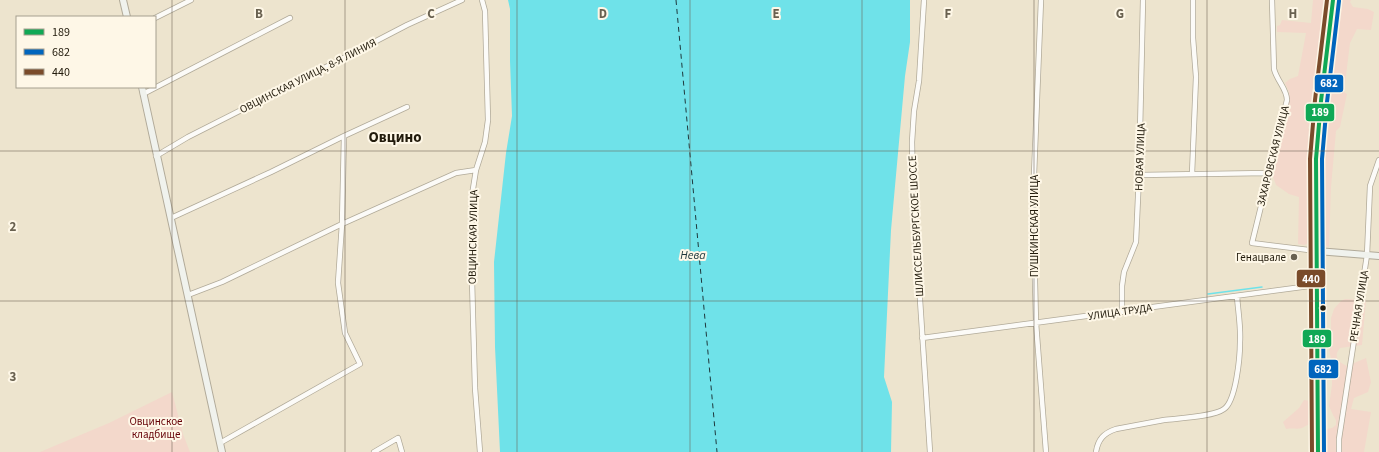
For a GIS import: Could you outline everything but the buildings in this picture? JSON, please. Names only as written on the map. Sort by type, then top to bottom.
[{"type":"main road","points":[[123,0],[127,16]]},
{"type":"main road","points":[[1318,452],[1316,165],[1317,137],[1333,0]]},
{"type":"main road","points":[[142,88],[222,452]]},
{"type":"main road","points":[[1317,251],[1379,256]]},
{"type":"street","points":[[156,18],[191,0]]},
{"type":"street","name":"ОВЦИНСКАЯ УЛИЦА, 8-Я ЛИНИЯ","points":[[156,156],[188,137],[326,68],[407,25],[462,0]]},
{"type":"street","name":"ОВЦИНСКАЯ УЛИЦА","points":[[480,452],[475,388],[471,244],[472,195],[476,170],[485,142],[488,120],[485,11],[482,0]]},
{"type":"street","name":"ШЛИССЕЛЬБУРГСКОЕ ШОССЕ","points":[[924,0],[919,82],[914,111],[912,142],[913,193],[930,452]]},
{"type":"street","name":"ПУШКИНСКАЯ УЛИЦА","points":[[1041,0],[1032,200],[1036,323],[1046,452]]},
{"type":"street","name":"НОВАЯ УЛИЦА","points":[[1122,312],[1122,286],[1124,272],[1136,242],[1140,175],[1143,0]]},
{"type":"street","points":[[1192,174],[1196,77],[1192,38],[1193,0]]},
{"type":"street","name":"ЗАХАРОВСКАЯ УЛИЦА","points":[[1272,0],[1274,69],[1276,77],[1287,95],[1287,100],[1252,243],[1317,251]]},
{"type":"street","points":[[156,87],[290,18]]},
{"type":"street","points":[[143,94],[155,88]]},
{"type":"street","points":[[171,218],[408,107]]},
{"type":"street","points":[[220,444],[360,364],[346,333],[338,283],[342,224],[344,136]]},
{"type":"street","name":"РЕЧНАЯ УЛИЦА","points":[[1339,452],[1339,439],[1367,255],[1370,186],[1379,160]]},
{"type":"street","points":[[188,295],[222,282],[342,224],[456,173],[476,170]]},
{"type":"street","points":[[1140,175],[1268,173]]},
{"type":"street","name":"УЛИЦА ТРУДА","points":[[922,338],[1317,285]]},
{"type":"street","points":[[1096,452],[1101,438],[1108,432],[1116,429],[1164,420],[1211,414],[1220,412],[1226,408],[1230,401],[1235,384],[1238,365],[1240,341],[1237,296]]},
{"type":"street","points":[[374,452],[398,438],[402,452]]},
{"type":"green space","points":[[1313,0],[1328,0],[1312,119],[1308,128],[1312,133],[1309,243],[1304,245],[1298,244],[1299,197],[1289,194],[1276,185],[1272,174],[1289,99],[1289,92],[1285,83],[1298,76],[1306,33],[1277,32],[1277,26],[1280,25],[1282,20],[1311,23]]},
{"type":"green space","points":[[1341,0],[1351,0],[1350,2],[1353,7],[1368,9],[1374,12],[1371,30],[1357,29],[1350,43],[1344,92],[1347,94],[1340,127],[1336,131],[1331,187],[1329,247],[1325,246],[1322,241],[1324,135]]},
{"type":"green space","points":[[1345,299],[1366,300],[1362,345],[1340,348],[1337,356],[1341,363],[1347,366],[1366,358],[1371,382],[1368,392],[1354,398],[1351,409],[1371,412],[1364,452],[1324,452],[1326,429],[1332,428],[1336,425],[1336,420],[1329,406],[1332,385],[1332,364],[1329,349],[1331,339],[1331,318],[1334,309],[1341,301]]},
{"type":"green space","name":"Овцинское кладбище","points":[[172,392],[183,434],[190,452],[40,452],[109,423]]},
{"type":"green space","points":[[1304,400],[1311,401],[1310,423],[1300,428],[1286,429],[1283,422],[1299,408]]},
{"type":"water","name":"Нева","points":[[508,0],[910,0],[910,42],[905,76],[891,230],[884,377],[892,402],[891,452],[500,452],[495,347],[494,262],[506,153],[512,116],[510,9]]},
{"type":"waterway","points":[[1208,294],[1262,287]]},
{"type":"ferry route","points":[[676,0],[717,452]]},
{"type":"transit line","name":"440","points":[[1312,452],[1310,159],[1315,100],[1327,0]]},
{"type":"transit line","name":"189","points":[[1318,452],[1316,159],[1333,0]]},
{"type":"transit line","name":"682","points":[[1324,452],[1322,159],[1339,1]]},
{"type":"place","name":"Генацвале","points":[[1294,257]]},
{"type":"district","name":"Овцино","points":[[395,137]]}]
